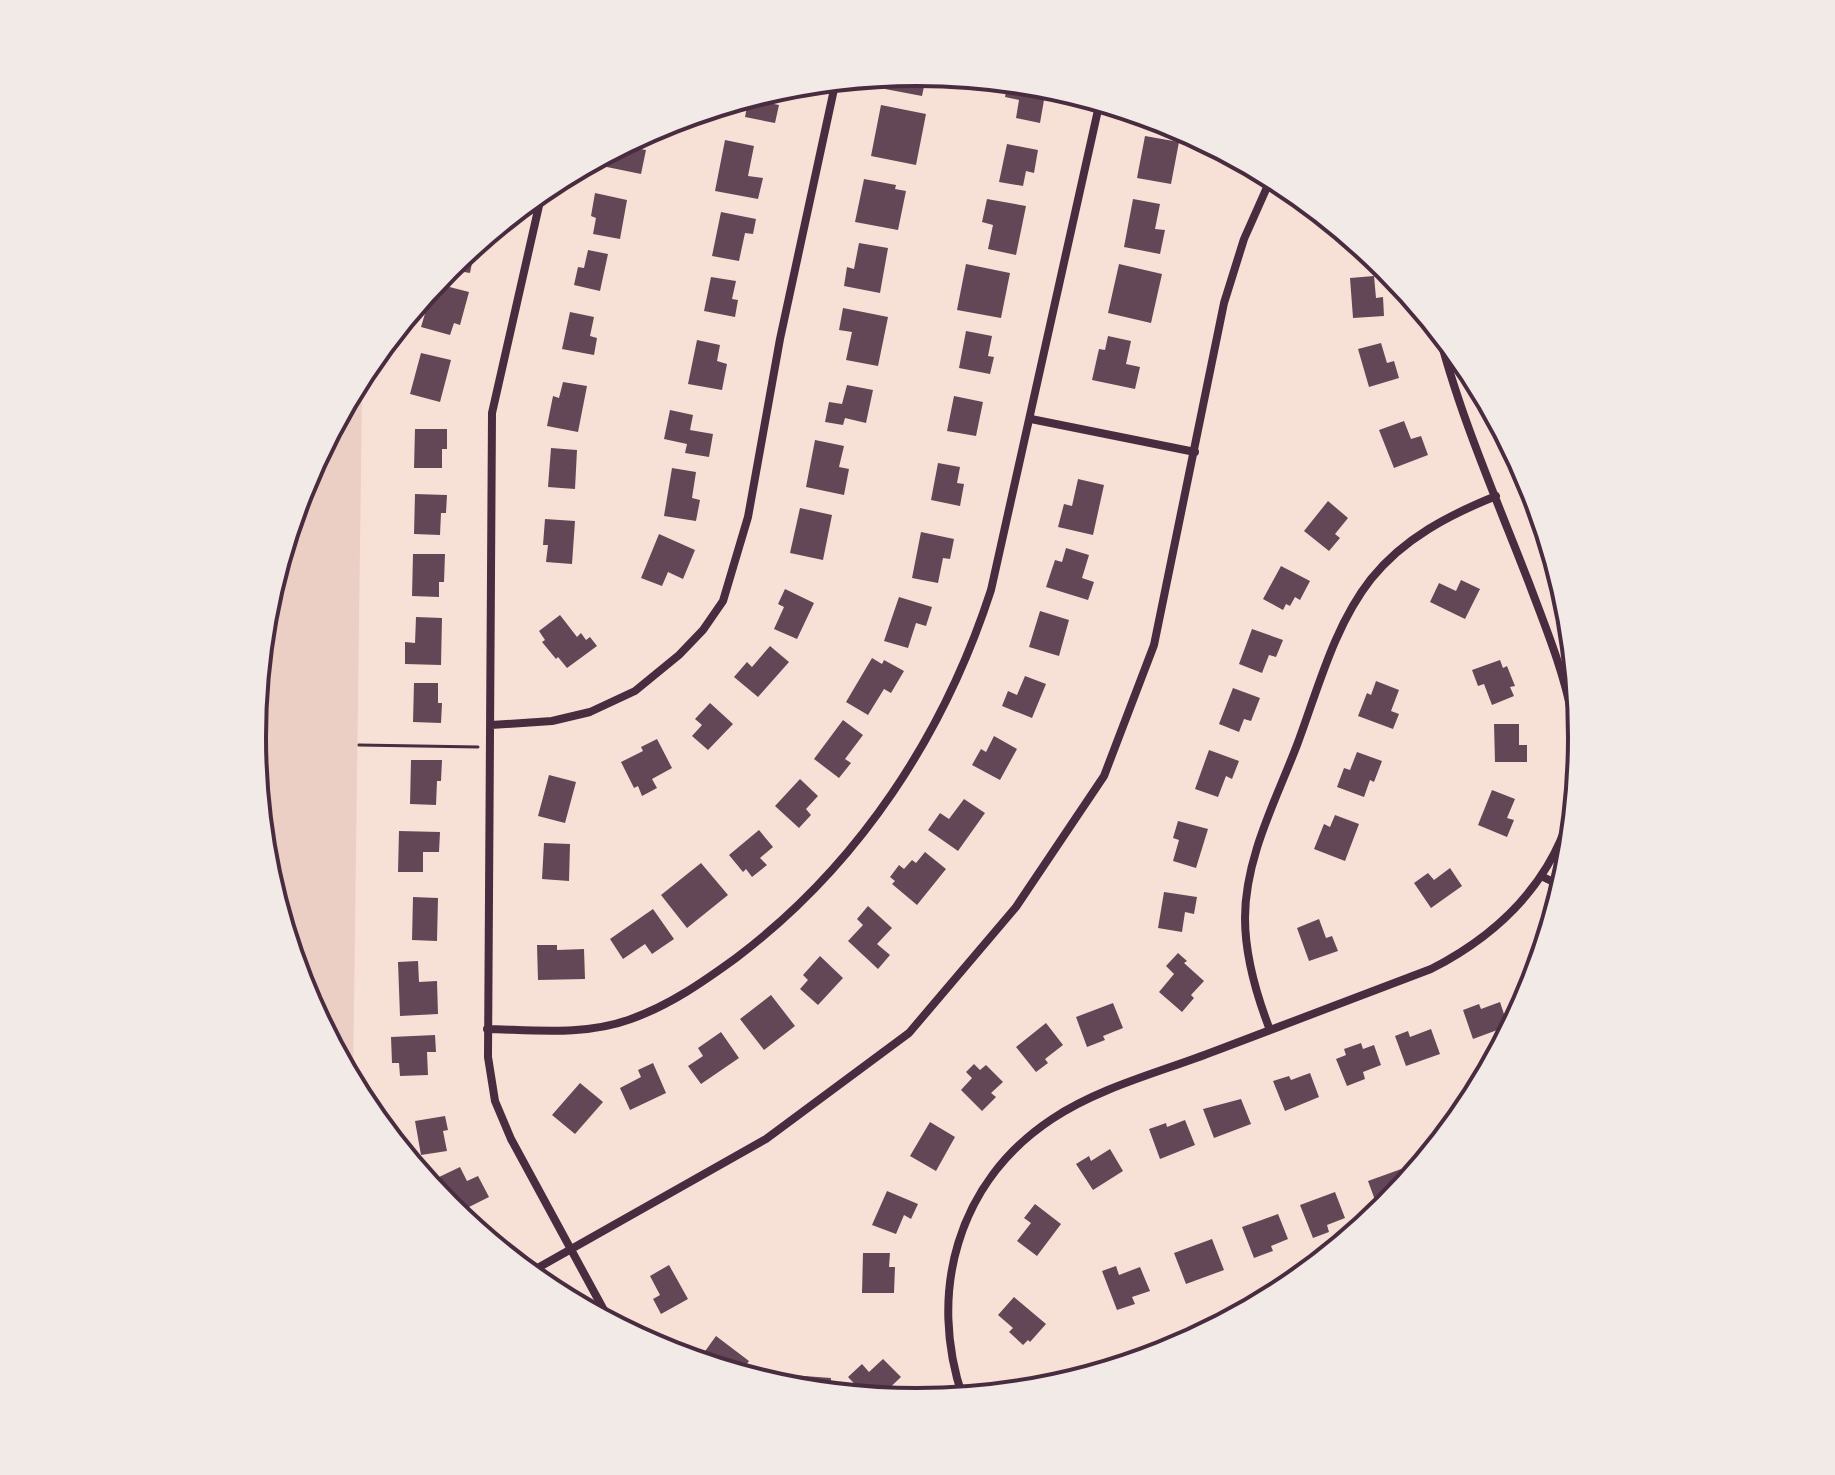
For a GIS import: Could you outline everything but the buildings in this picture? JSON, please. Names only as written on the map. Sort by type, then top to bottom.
[{"type":"street","points":[[491,725],[552,721],[590,712],[635,691],[679,655],[703,630],[723,601],[748,517],[780,339],[833,92]]},
{"type":"street","points":[[487,1029],[586,1029],[630,1019],[694,987],[750,946],[840,862],[910,769],[966,661],[991,590],[1098,112]]},
{"type":"street","points":[[539,1267],[766,1139],[909,1033],[1016,907],[1104,776],[1154,645],[1224,303],[1244,239],[1267,188]]},
{"type":"street","points":[[538,209],[492,413],[488,1057],[495,1101],[511,1139],[603,1308]]},
{"type":"street","points":[[1447,359],[1568,697]]},
{"type":"street","points":[[1031,419],[1195,452]]},
{"type":"street","points":[[1270,1030],[1250,967],[1245,918],[1247,887],[1263,832],[1346,619],[1373,577],[1400,550],[1425,530],[1496,496]]},
{"type":"street","points":[[960,1388],[948,1338],[952,1262],[970,1211],[1007,1158],[1052,1119],[1080,1104],[1431,969],[1454,957],[1501,923],[1543,877],[1560,843]]},
{"type":"street","points":[[1543,877],[1552,881]]},
{"type":"path","points":[[359,745],[478,747]]},
{"type":"shaded area","points":[[362,398],[353,1063],[316,987],[288,906],[272,823],[266,738],[272,652],[288,569],[316,488],[333,449]]}]
